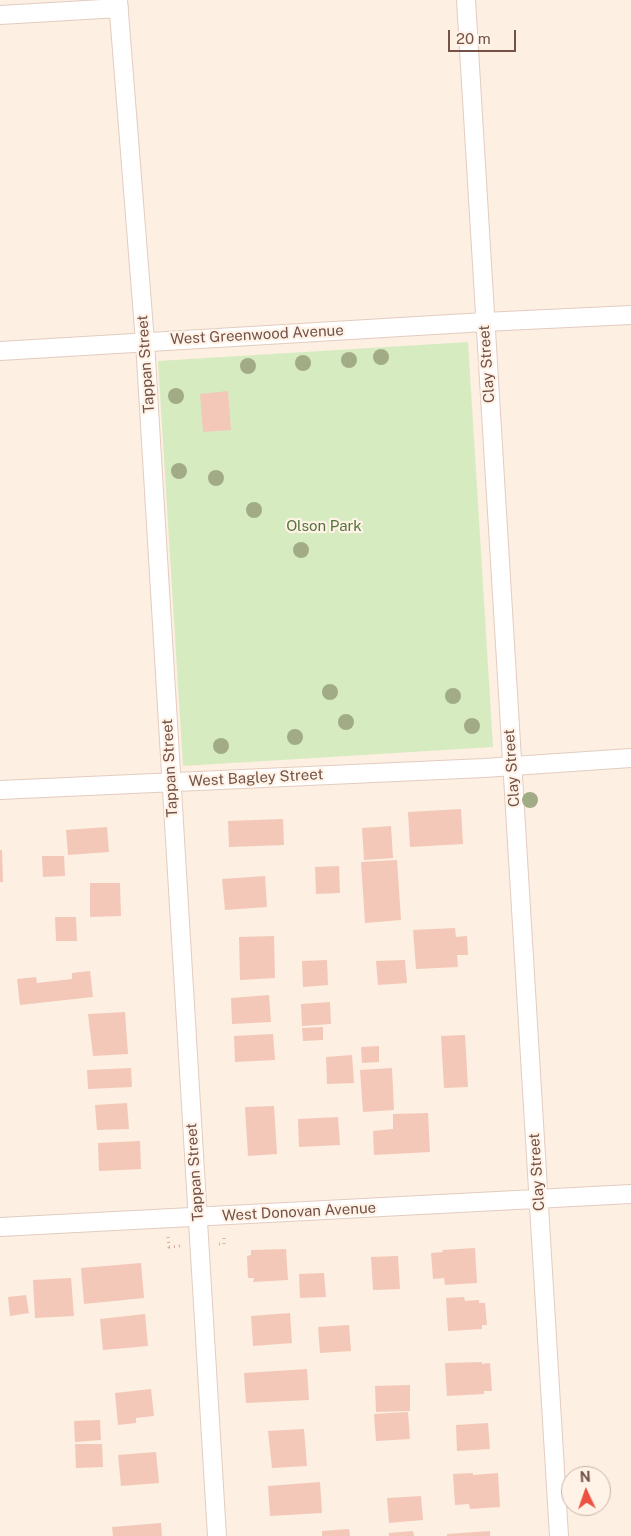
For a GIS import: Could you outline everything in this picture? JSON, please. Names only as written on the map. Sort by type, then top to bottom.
[{"type":"street","name":"Clay Street","points":[[466,0],[559,1536]]},
{"type":"street","points":[[0,15],[119,4]]},
{"type":"street","name":"Tappan Street","points":[[119,4],[144,342],[217,1536]]},
{"type":"street","name":"West Greenwood Avenue","points":[[0,351],[631,315]]},
{"type":"street","name":"West Bagley Street","points":[[0,790],[512,766],[631,758]]},
{"type":"street","name":"West Donovan Avenue","points":[[0,1227],[631,1194]]},
{"type":"green space","name":"Olson Park","points":[[468,342],[493,747],[183,766],[158,361]]},
{"type":"building","points":[[228,391],[231,430],[203,432],[200,394]]},
{"type":"building","points":[[461,809],[463,844],[410,847],[408,812]]},
{"type":"building","points":[[283,819],[284,845],[229,847],[228,821]]},
{"type":"building","points":[[391,826],[393,858],[364,860],[362,828]]},
{"type":"building","points":[[107,827],[109,852],[68,855],[66,830]]},
{"type":"building","points":[[0,850],[2,850],[3,882],[0,882]]},
{"type":"building","points":[[42,856],[64,856],[65,876],[43,877]]},
{"type":"building","points":[[397,860],[401,920],[365,923],[361,862]]},
{"type":"building","points":[[339,866],[340,893],[316,894],[315,867]]},
{"type":"building","points":[[265,876],[267,907],[225,910],[222,879]]},
{"type":"building","points":[[90,883],[120,883],[121,916],[90,917]]},
{"type":"building","points":[[55,917],[76,917],[77,941],[56,941]]},
{"type":"building","points":[[455,928],[456,937],[467,936],[468,955],[457,955],[458,967],[416,969],[413,930]]},
{"type":"building","points":[[274,936],[275,978],[240,980],[239,937]]},
{"type":"building","points":[[327,960],[328,985],[303,987],[302,961]]},
{"type":"building","points":[[405,960],[407,983],[378,985],[376,961]]},
{"type":"building","points":[[90,971],[93,997],[20,1005],[17,979],[36,977],[37,983],[72,979],[72,973]]},
{"type":"building","points":[[269,995],[271,1022],[232,1024],[231,998]]},
{"type":"building","points":[[330,1002],[331,1024],[302,1026],[301,1004]]},
{"type":"building","points":[[125,1012],[128,1054],[93,1056],[88,1014]]},
{"type":"building","points":[[323,1027],[323,1040],[303,1041],[302,1028]]},
{"type":"building","points":[[273,1034],[275,1060],[235,1062],[234,1036]]},
{"type":"building","points":[[465,1035],[468,1087],[444,1088],[441,1036]]},
{"type":"building","points":[[379,1046],[379,1062],[362,1063],[361,1047]]},
{"type":"building","points":[[352,1055],[354,1083],[327,1084],[326,1057]]},
{"type":"building","points":[[131,1068],[132,1087],[88,1089],[87,1070]]},
{"type":"building","points":[[392,1068],[394,1110],[363,1112],[360,1070]]},
{"type":"building","points":[[127,1103],[129,1129],[97,1130],[95,1105]]},
{"type":"building","points":[[274,1106],[277,1154],[248,1156],[245,1107]]},
{"type":"building","points":[[428,1113],[430,1152],[374,1155],[373,1131],[393,1129],[393,1114]]},
{"type":"building","points":[[338,1117],[340,1145],[299,1147],[298,1119]]},
{"type":"building","points":[[140,1141],[141,1169],[99,1171],[98,1143]]},
{"type":"building","points":[[475,1248],[477,1283],[445,1285],[444,1278],[433,1279],[431,1253],[443,1252],[442,1250]]},
{"type":"building","points":[[286,1249],[288,1280],[253,1282],[254,1278],[248,1278],[247,1256],[251,1255],[251,1250]]},
{"type":"building","points":[[398,1256],[400,1289],[373,1290],[371,1257]]},
{"type":"building","points":[[141,1263],[144,1298],[84,1304],[81,1268]]},
{"type":"building","points":[[324,1273],[326,1297],[300,1298],[299,1274]]},
{"type":"building","points":[[71,1278],[74,1316],[35,1318],[33,1280]]},
{"type":"building","points":[[26,1295],[29,1313],[10,1316],[8,1297]]},
{"type":"building","points":[[464,1297],[465,1301],[479,1300],[479,1303],[485,1303],[487,1325],[482,1325],[482,1329],[448,1331],[446,1298]]},
{"type":"building","points":[[290,1313],[292,1343],[253,1346],[251,1316]]},
{"type":"building","points":[[145,1314],[148,1346],[103,1350],[100,1319]]},
{"type":"building","points":[[349,1325],[351,1351],[320,1353],[318,1327]]},
{"type":"building","points":[[482,1362],[482,1364],[490,1363],[492,1391],[484,1391],[484,1394],[447,1396],[445,1363]]},
{"type":"building","points":[[307,1369],[309,1400],[246,1403],[244,1373]]},
{"type":"building","points":[[410,1385],[410,1411],[376,1412],[375,1386]]},
{"type":"building","points":[[151,1389],[154,1416],[136,1418],[136,1423],[118,1425],[115,1393]]},
{"type":"building","points":[[408,1412],[410,1439],[376,1441],[374,1414]]},
{"type":"building","points":[[100,1420],[101,1440],[75,1442],[74,1421]]},
{"type":"building","points":[[488,1423],[490,1449],[457,1451],[456,1425]]},
{"type":"building","points":[[304,1429],[307,1466],[272,1468],[268,1431]]},
{"type":"building","points":[[75,1444],[102,1444],[103,1467],[76,1468]]},
{"type":"building","points":[[156,1452],[159,1483],[121,1486],[118,1455]]},
{"type":"building","points":[[473,1473],[473,1475],[498,1473],[500,1507],[470,1509],[469,1504],[455,1505],[453,1474]]},
{"type":"building","points":[[320,1482],[322,1513],[270,1516],[268,1486]]},
{"type":"building","points":[[421,1496],[423,1520],[389,1523],[387,1498]]},
{"type":"building","points":[[161,1523],[162,1536],[113,1536],[112,1527]]},
{"type":"building","points":[[349,1529],[350,1536],[322,1536],[322,1531]]},
{"type":"building","points":[[413,1531],[414,1536],[389,1536],[389,1533]]},
{"type":"building","points":[[490,1531],[490,1536],[447,1536],[447,1534]]}]
